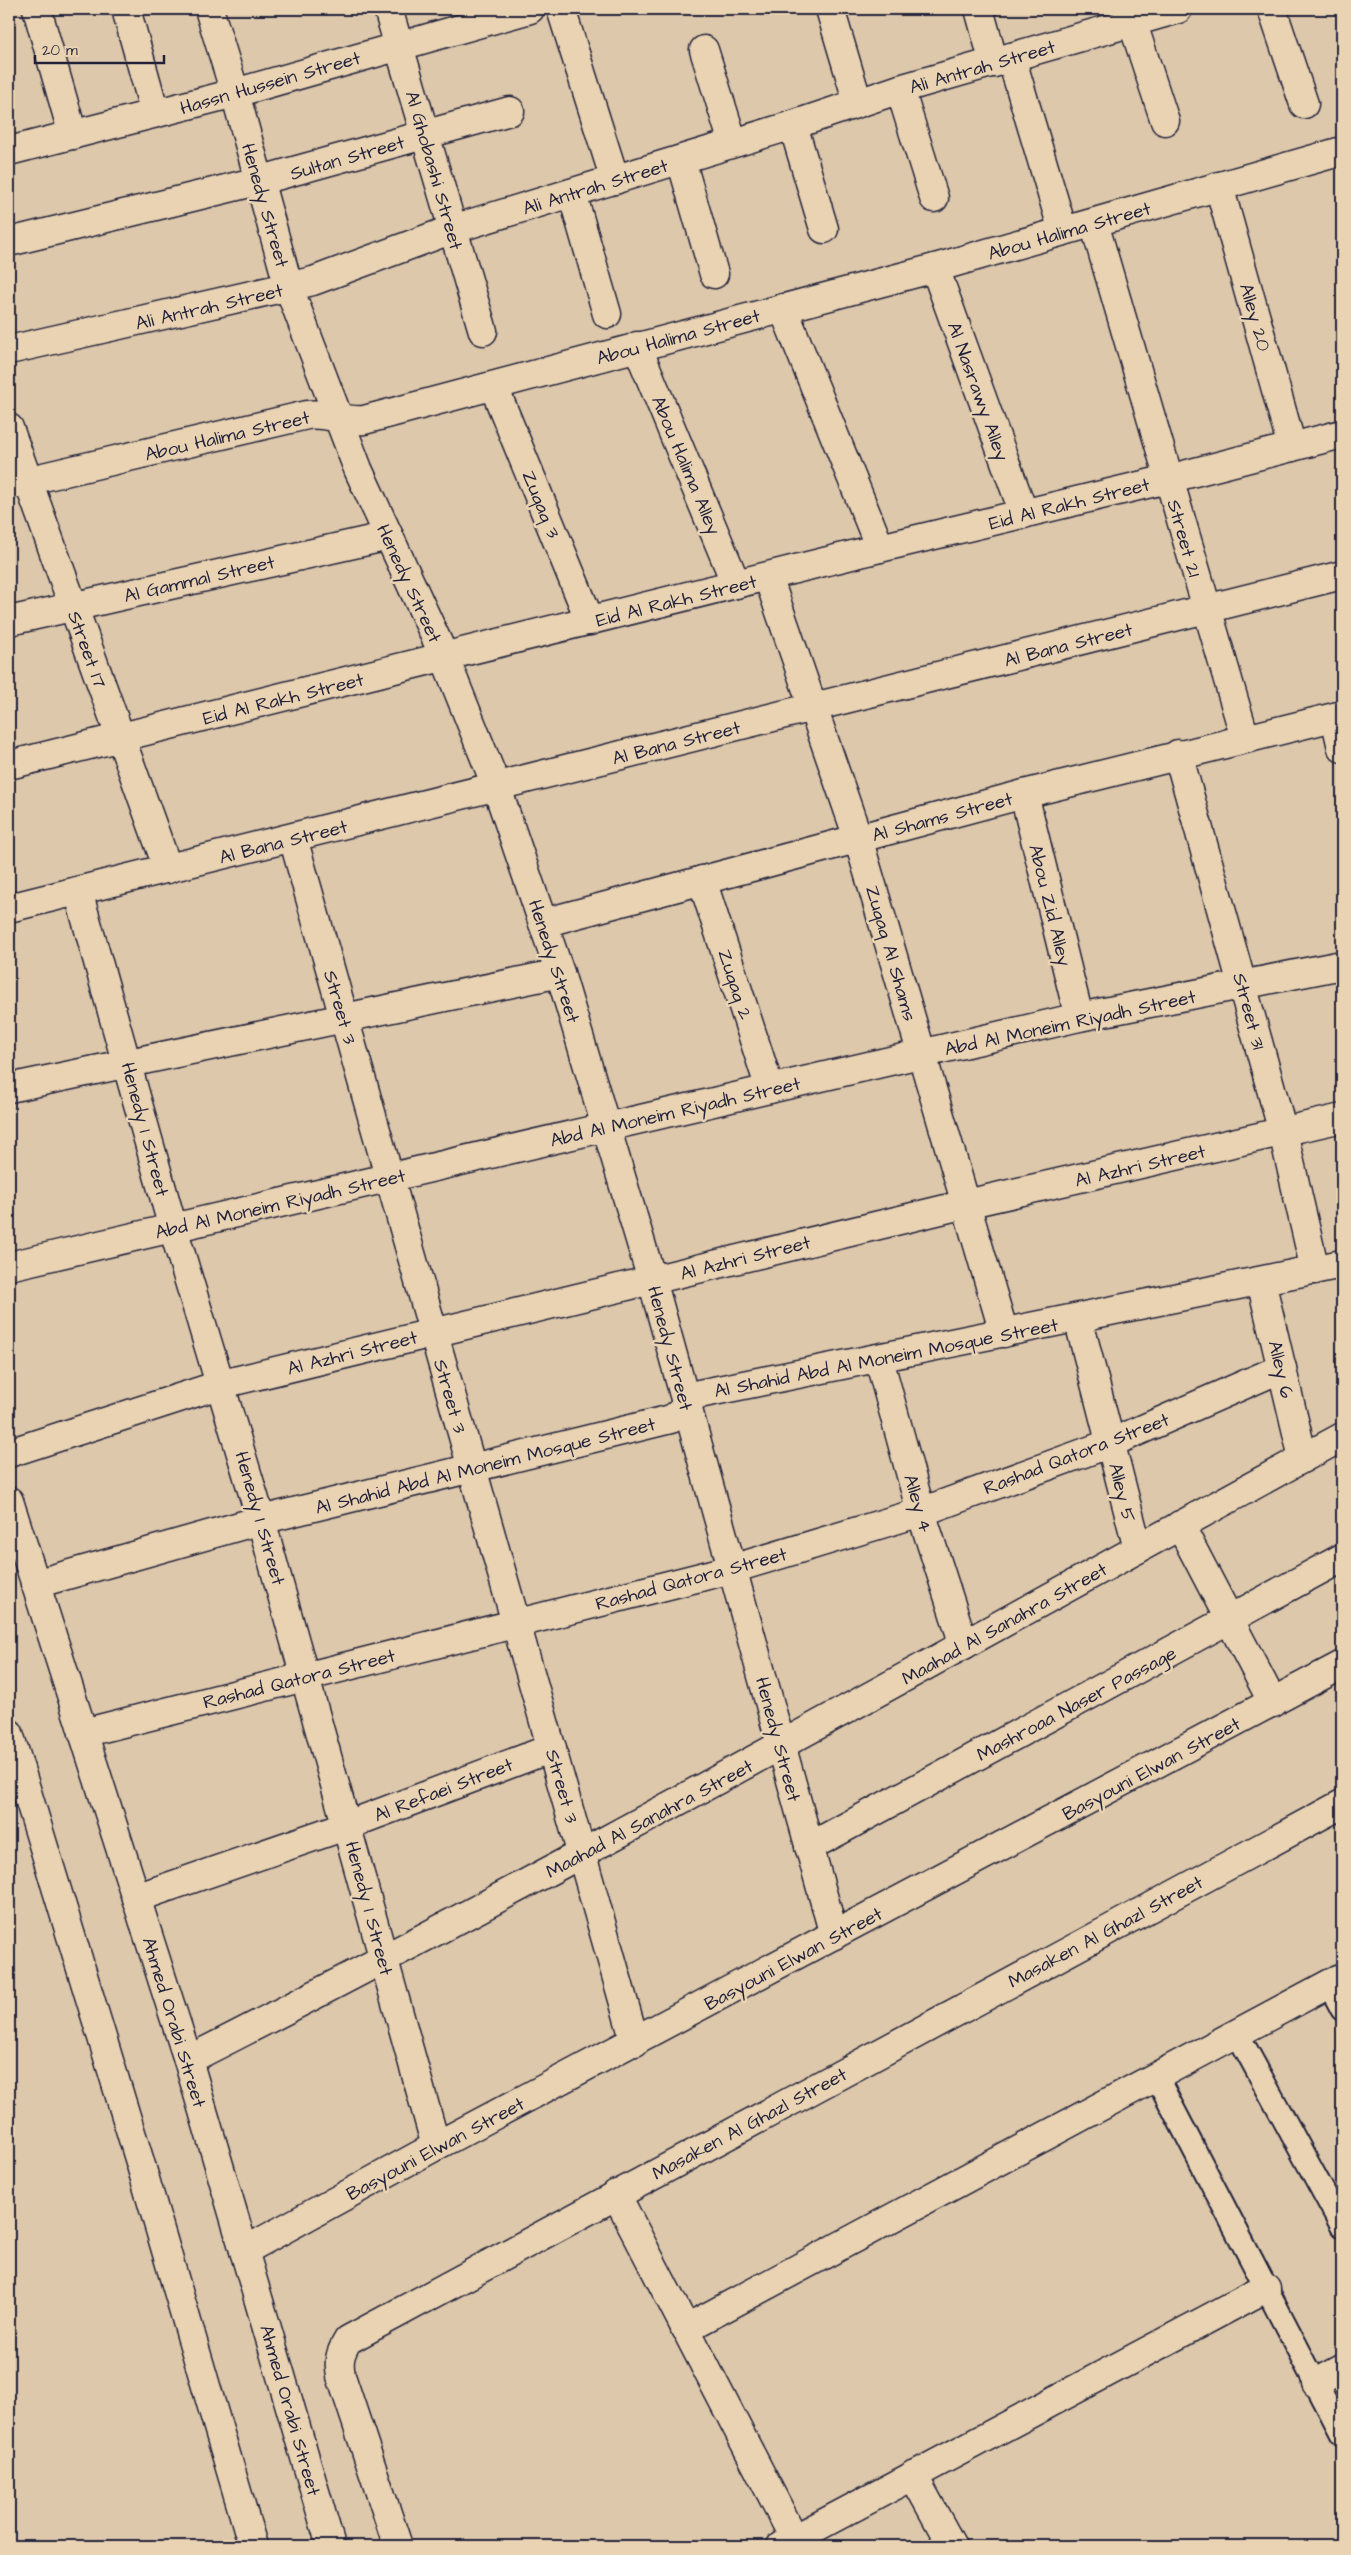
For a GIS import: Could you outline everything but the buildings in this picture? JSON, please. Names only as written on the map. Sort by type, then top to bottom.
[{"type":"street","points":[[37,9],[73,135]]},
{"type":"street","points":[[126,9],[155,114]]},
{"type":"street","name":"Henedy Street","points":[[209,9],[235,93],[258,182],[289,288],[338,418],[444,658],[496,788],[560,973],[652,1280],[834,1935]]},
{"type":"street","name":"Al Ghobashi Street","points":[[388,9],[483,331]]},
{"type":"street","name":"Hassn Hussein Street","points":[[9,151],[235,93],[530,9]]},
{"type":"street","points":[[562,9],[615,180]]},
{"type":"street","points":[[830,9],[858,103]]},
{"type":"street","points":[[978,9],[1003,60],[1063,231]]},
{"type":"street","name":"Ali Antrah Street","points":[[9,350],[289,288],[452,229],[793,126],[858,103],[1003,60],[1130,16],[1178,9]]},
{"type":"street","points":[[1272,9],[1304,104]]},
{"type":"street","points":[[1130,16],[1165,121]]},
{"type":"street","points":[[704,50],[733,144]]},
{"type":"street","points":[[900,90],[934,198]]},
{"type":"street","name":"Sultan Street","points":[[9,242],[258,182],[510,111]]},
{"type":"street","points":[[793,126],[824,229]]},
{"type":"street","name":"Abou Halima Street","points":[[18,483],[307,415],[323,414],[338,418],[364,420],[494,387],[638,346],[935,268],[1219,186],[1341,156]]},
{"type":"street","points":[[681,160],[714,274]]},
{"type":"street","name":"Alley 20","points":[[1219,186],[1292,447]]},
{"type":"street","points":[[572,194],[607,314]]},
{"type":"street","name":"Street 21","points":[[1094,223],[1245,738]]},
{"type":"street","name":"Al Nasrawy Alley","points":[[935,268],[1024,514]]},
{"type":"street","points":[[783,308],[880,548]]},
{"type":"street","name":"Abou Halima Alley","points":[[638,346],[736,584]]},
{"type":"street","name":"Zuqaq 3","points":[[494,387],[590,621]]},
{"type":"street","name":"Street 17","points":[[9,428],[18,483],[72,606],[168,869]]},
{"type":"street","name":"Eid Al Rakh Street","points":[[9,765],[880,548],[1168,479],[1342,434]]},
{"type":"street","name":"Al Gammal Street","points":[[9,621],[389,536]]},
{"type":"street","name":"Al Bana Street","points":[[9,908],[496,788],[1342,574]]},
{"type":"street","name":"Zuqaq Al Shams","points":[[768,577],[858,838],[1004,1333]]},
{"type":"street","points":[[1338,716],[1342,748]]},
{"type":"street","name":"Al Shams Street","points":[[543,923],[1024,794],[1178,754],[1338,716]]},
{"type":"street","name":"Street 31","points":[[1178,754],[1283,1132],[1315,1270]]},
{"type":"street","name":"Abou Zid Alley","points":[[1024,794],[1079,1017]]},
{"type":"street","name":"Street 3","points":[[293,838],[635,2042]]},
{"type":"street","name":"Zuqaq 2","points":[[702,880],[770,1089]]},
{"type":"street","name":"Henedy 1 Street","points":[[78,891],[128,1064],[172,1228],[222,1384],[262,1520],[436,2146]]},
{"type":"street","name":"Abd Al Moneim Riyadh Street","points":[[9,1266],[1079,1017],[1342,965]]},
{"type":"street","points":[[9,1088],[560,973]]},
{"type":"street","name":"Al Azhri Street","points":[[9,1453],[222,1384],[966,1204],[1342,1118]]},
{"type":"street","name":"Al Shahid Abd Al Moneim Mosque Street","points":[[35,1584],[262,1520],[670,1419],[687,1408],[694,1397],[699,1394],[1342,1264]]},
{"type":"street","name":"Alley 6","points":[[1261,1281],[1303,1458]]},
{"type":"street","name":"Alley 5","points":[[1078,1318],[1138,1549]]},
{"type":"street","name":"Alley 4","points":[[878,1359],[921,1512],[964,1645]]},
{"type":"street","name":"Rashad Qatora Street","points":[[83,1732],[732,1569],[921,1512],[1111,1442],[1282,1368]]},
{"type":"street","name":"Maahad Al Sanahra Street","points":[[188,2060],[384,1960],[582,1854],[1342,1436]]},
{"type":"street","name":"Ahmed Orabi Street","points":[[9,1501],[188,2060],[331,2546]]},
{"type":"street","points":[[1180,1525],[1274,1702]]},
{"type":"street","name":"Mashroaa Naser Passage","points":[[809,1847],[1342,1558]]},
{"type":"street","name":"Basyouni Elwan Street","points":[[244,2251],[436,2146],[1342,1666]]},
{"type":"street","points":[[9,1733],[140,2162],[253,2546]]},
{"type":"street","name":"Al Refaei Street","points":[[136,1898],[348,1825],[552,1748]]},
{"type":"street","name":"Masaken Al Ghazl Street","points":[[398,2546],[341,2376],[339,2363],[341,2351],[348,2340],[1342,1804]]},
{"type":"street","points":[[685,2329],[1336,1981]]},
{"type":"street","points":[[616,2194],[685,2329],[788,2542],[1266,2288]]},
{"type":"street","points":[[1316,2383],[1342,2369]]},
{"type":"street","points":[[913,2475],[952,2546]]},
{"type":"lane","points":[[1336,1981],[1342,2008]]},
{"type":"lane","points":[[1237,2033],[1342,2226]]},
{"type":"lane","points":[[1156,2076],[1342,2434]]}]
